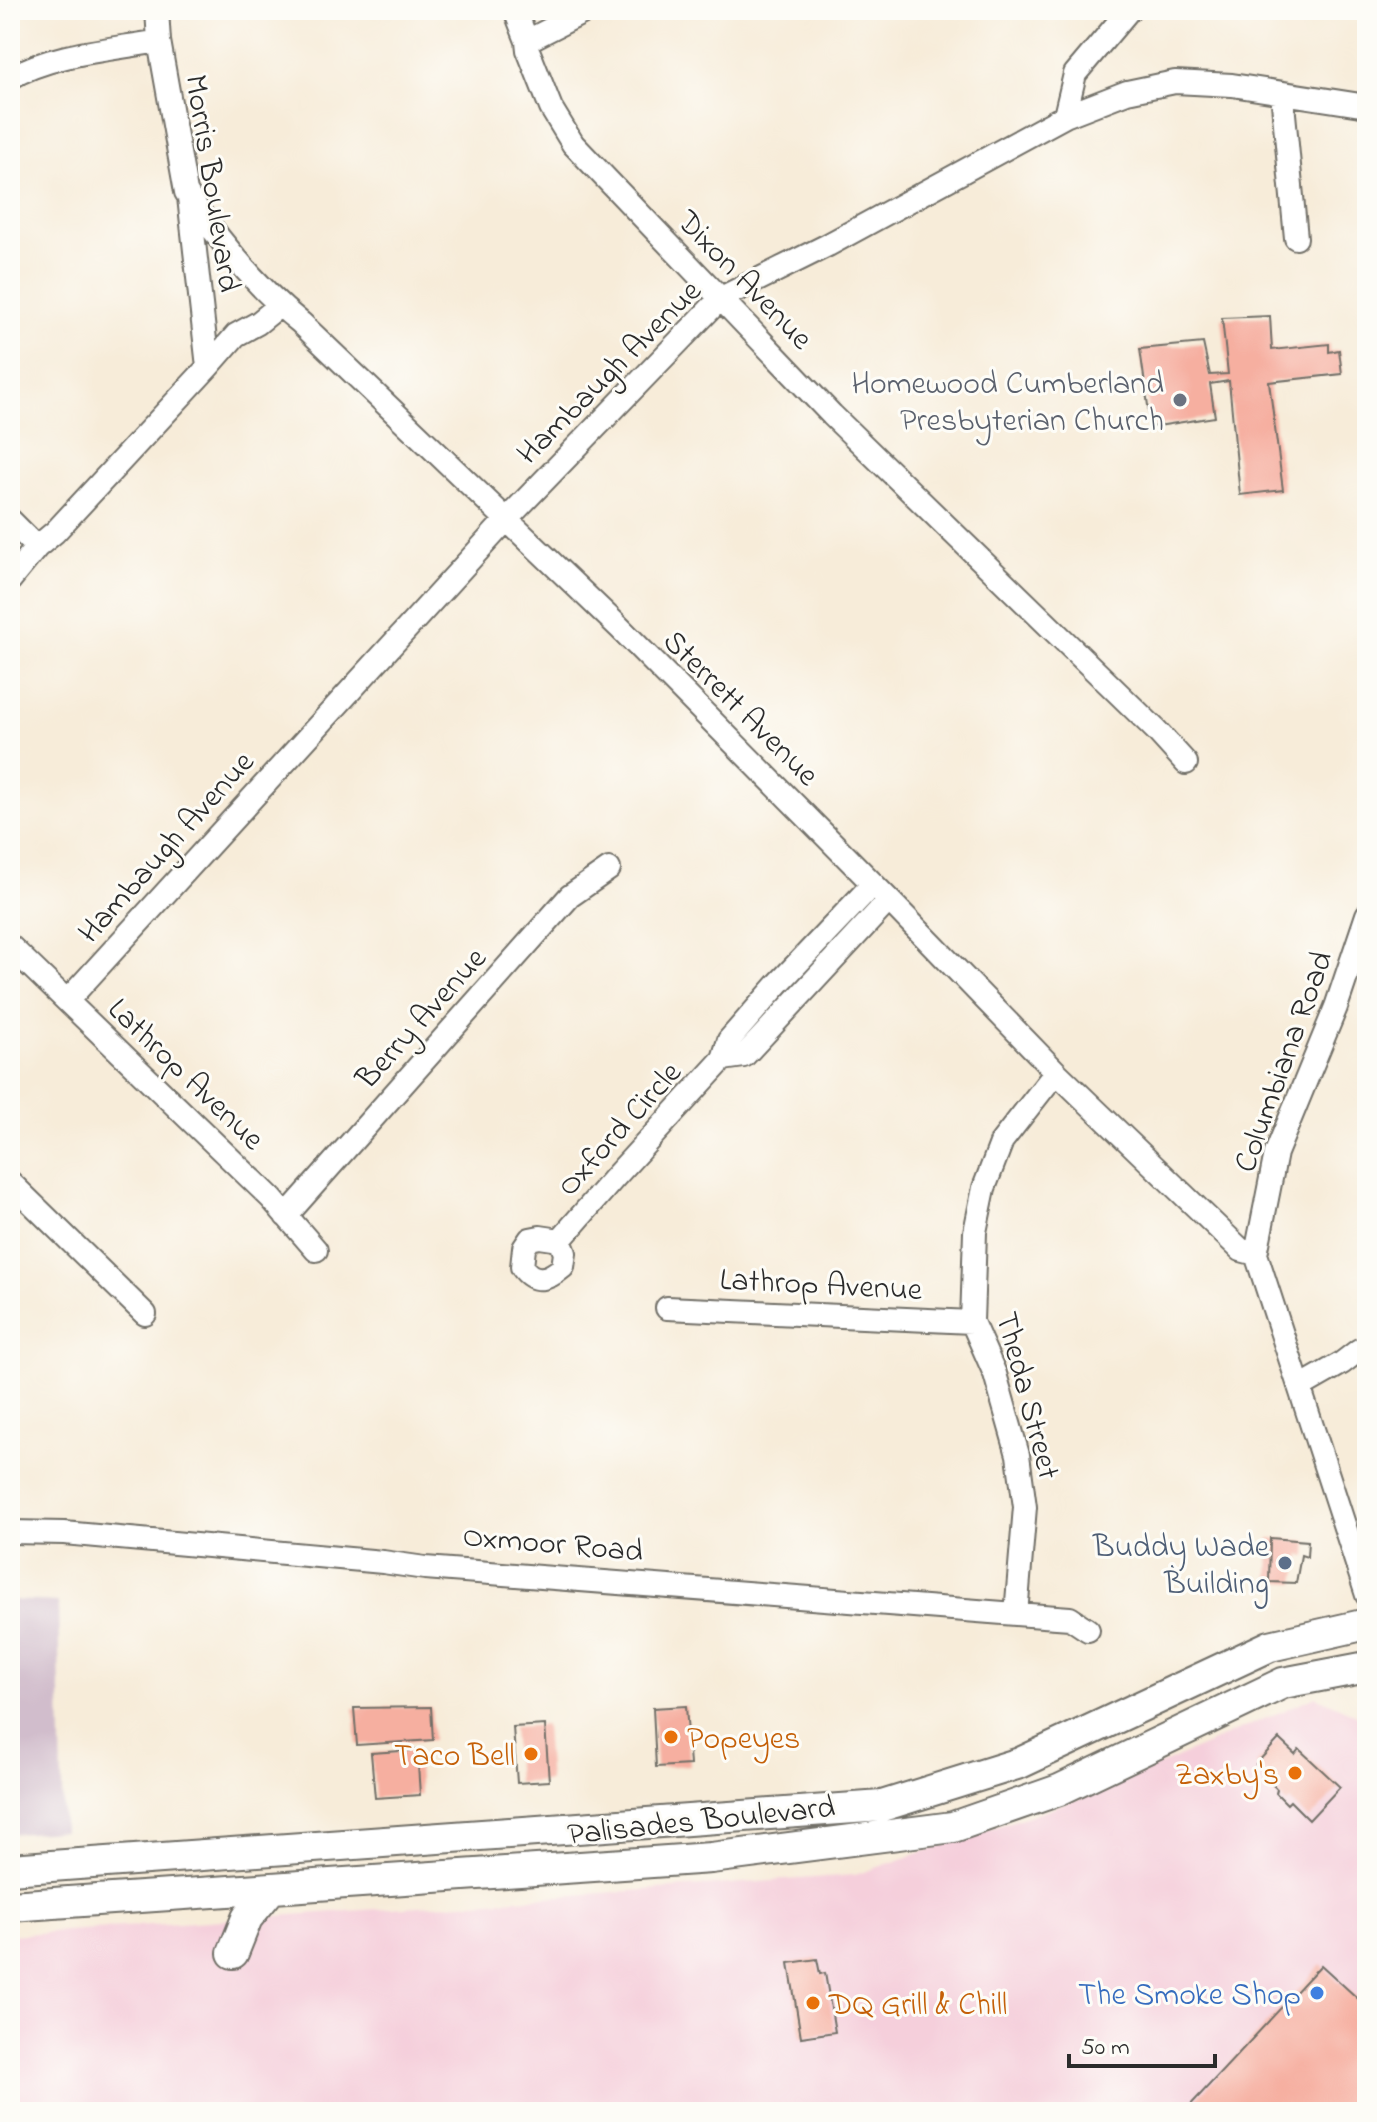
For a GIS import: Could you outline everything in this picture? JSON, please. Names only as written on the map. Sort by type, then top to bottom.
[{"type":"main road","name":"Palisades Boulevard","points":[[10,1869],[882,1806],[1020,1763],[1270,1646],[1367,1624]]},
{"type":"main road","name":"Palisades Boulevard","points":[[10,1906],[711,1858],[953,1827],[1059,1790],[1283,1683],[1367,1667]]},
{"type":"main road","points":[[233,1953],[247,1918],[271,1889]]},
{"type":"main road","points":[[10,1913],[49,1904]]},
{"type":"street","name":"Morris Boulevard","points":[[157,10],[159,41],[189,197],[208,367]]},
{"type":"street","name":"Dixon Avenue","points":[[515,10],[551,108],[573,144],[832,415],[1156,730],[1186,763]]},
{"type":"street","points":[[527,41],[588,10]]},
{"type":"street","points":[[1065,116],[1075,74],[1129,10]]},
{"type":"street","points":[[10,78],[22,71],[73,56],[159,41]]},
{"type":"street","name":"Hambaugh Avenue","points":[[67,1001],[507,519],[721,298],[828,245],[1065,116],[1127,92],[1175,82],[1232,85],[1367,106]]},
{"type":"street","points":[[1282,93],[1296,238]]},
{"type":"street","name":"Sterrett Avenue","points":[[189,197],[216,237],[279,306],[301,323],[620,628],[1056,1072],[1241,1250],[1256,1254]]},
{"type":"street","name":"Morris Boulevard","points":[[10,580],[37,547],[55,532],[236,335],[279,306]]},
{"type":"street","points":[[10,520],[37,547]]},
{"type":"street","name":"Berry Avenue","points":[[286,1216],[570,896],[609,869]]},
{"type":"street","name":"Oxford Circle","points":[[560,1240],[723,1059],[729,1040],[778,984],[881,892]]},
{"type":"street","name":"Oxford Circle","points":[[723,1059],[744,1056],[795,1001],[881,892]]},
{"type":"street","name":"Columbiana Road","points":[[1367,915],[1336,1007],[1276,1153],[1256,1254],[1367,1595]]},
{"type":"street","name":"Lathrop Avenue","points":[[10,946],[260,1187],[316,1250]]},
{"type":"street","points":[[778,984],[795,1001]]},
{"type":"street","name":"Theda Street","points":[[1016,1614],[1025,1507],[1018,1455],[995,1374],[972,1322],[975,1232],[984,1188],[1002,1141],[1056,1072]]},
{"type":"street","points":[[10,1182],[145,1314]]},
{"type":"street","name":"Lathrop Avenue","points":[[667,1308],[972,1322]]},
{"type":"street","points":[[1300,1387],[1359,1350],[1367,1351]]},
{"type":"street","name":"Oxmoor Road","points":[[10,1532],[79,1535],[425,1568],[1070,1618],[1088,1630]]},
{"type":"shaded area","points":[[10,1600],[58,1602],[63,1831],[10,1834]]},
{"type":"shaded area","points":[[1316,1696],[1367,1722],[1367,2112],[10,2112],[10,1935],[855,1875],[1104,1790]]},
{"type":"building","name":"Homewood Cumberland Presbyterian Church","points":[[1270,316],[1272,350],[1329,344],[1329,352],[1339,350],[1342,374],[1269,382],[1283,490],[1240,495],[1229,381],[1210,384],[1215,417],[1151,427],[1140,349],[1203,343],[1210,375],[1228,374],[1222,318]]},
{"type":"building","name":"Buddy Wade Building","points":[[1270,1538],[1308,1541],[1307,1557],[1301,1555],[1296,1583],[1269,1582]]},
{"type":"building","name":"Popeyes","points":[[686,1706],[690,1765],[656,1767],[653,1708]]},
{"type":"building","points":[[431,1707],[433,1740],[357,1745],[354,1708]]},
{"type":"building","name":"Taco Bell","points":[[545,1725],[549,1781],[517,1783],[513,1727]]},
{"type":"building","name":"Zaxby's","points":[[1279,1739],[1295,1754],[1299,1749],[1340,1787],[1309,1820],[1290,1801],[1287,1804],[1276,1793],[1277,1789],[1272,1784],[1274,1781],[1256,1764]]},
{"type":"building","points":[[417,1750],[420,1795],[375,1798],[371,1753]]},
{"type":"building","name":"DQ Grill & Chill","points":[[817,1959],[820,1974],[825,1973],[835,2032],[801,2037],[789,1963]]},
{"type":"building","points":[[1321,1965],[1367,2007],[1367,2112],[1184,2112]]},
{"type":"place","name":"Homewood Cumberland Presbyterian Church","points":[[1180,400]]},
{"type":"place","name":"Buddy Wade Building","points":[[1285,1563]]},
{"type":"place","name":"Popeyes","points":[[671,1737]]},
{"type":"place","name":"Taco Bell","points":[[531,1754]]},
{"type":"place","name":"Zaxby's","points":[[1295,1773]]},
{"type":"place","name":"The Smoke Shop","points":[[1317,1993]]},
{"type":"place","name":"DQ Grill & Chill","points":[[813,2003]]}]
